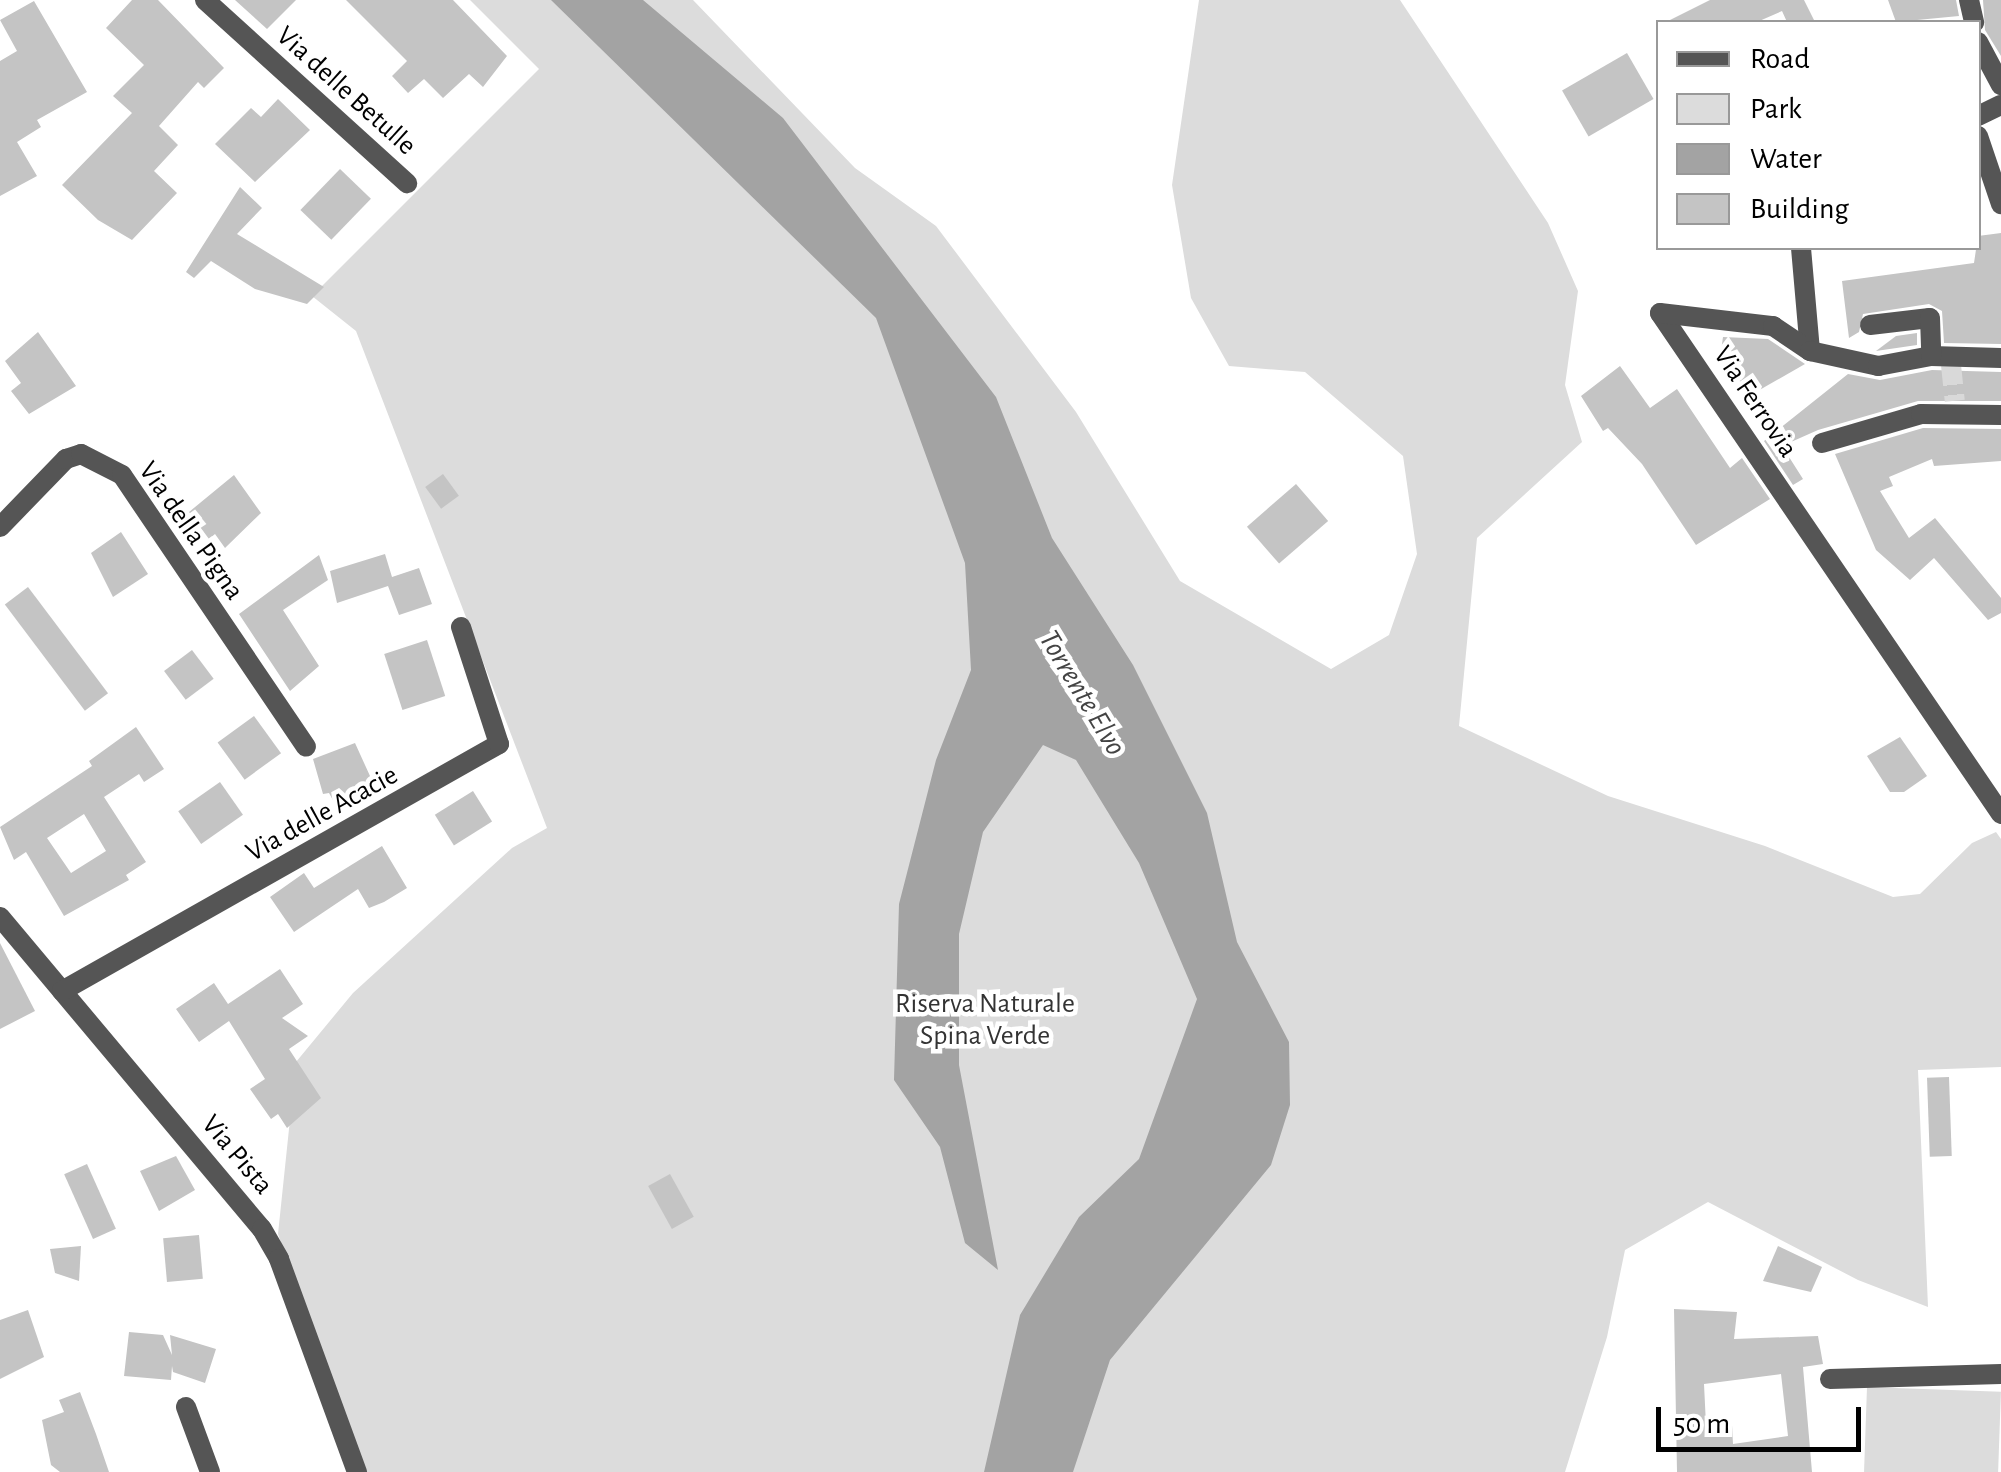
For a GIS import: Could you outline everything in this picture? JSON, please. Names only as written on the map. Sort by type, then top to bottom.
[{"type":"street","name":"Via delle Betulle","points":[[205,0],[407,183]]},
{"type":"street","points":[[1981,51],[2001,85]]},
{"type":"street","points":[[1981,145],[2001,204]]},
{"type":"street","points":[[1801,250],[1810,351]]},
{"type":"street","name":"Via Ferrovia","points":[[1999,805],[1660,312],[1773,326],[1810,351],[1878,366],[2001,358]]},
{"type":"street","points":[[1870,325],[1930,318],[1944,360]]},
{"type":"street","points":[[1822,443],[1956,406],[2001,414]]},
{"type":"street","name":"Via della Pigna","points":[[0,527],[66,458],[81,454],[122,475],[306,747]]},
{"type":"street","name":"Via delle Acacie","points":[[62,991],[499,744],[461,627]]},
{"type":"street","name":"Via Pista","points":[[0,917],[262,1229],[279,1259],[357,1472]]},
{"type":"street","points":[[1830,1379],[2001,1374]]},
{"type":"street","points":[[186,1407],[210,1472]]},
{"type":"green space","name":"Riserva Naturale Spina Verde","points":[[470,0],[693,0],[855,168],[936,226],[1076,412],[1180,581],[1331,669],[1389,635],[1417,554],[1403,456],[1305,372],[1229,366],[1191,298],[1172,185],[1199,0],[1400,0],[1548,223],[1578,291],[1565,385],[1582,442],[1477,538],[1459,726],[1608,796],[1765,846],[1893,897],[1920,894],[1972,843],[1996,832],[2001,839],[2001,1067],[1918,1070],[1928,1307],[1858,1280],[1708,1202],[1625,1250],[1607,1337],[1565,1472],[359,1472],[278,1234],[296,1062],[353,993],[512,848],[547,828],[356,331],[312,296],[539,69]]},
{"type":"green space","points":[[1867,1387],[2001,1392],[1998,1472],[1864,1472]]},
{"type":"water","name":"Torrente Elvo","points":[[551,0],[643,0],[783,118],[996,397],[1052,538],[1133,665],[1207,813],[1237,942],[1289,1042],[1290,1105],[1271,1165],[1110,1360],[1073,1472],[984,1472],[1020,1315],[1079,1217],[1139,1159],[1197,999],[1139,863],[1076,760],[1043,745],[983,832],[959,934],[959,1065],[998,1270],[965,1243],[940,1147],[894,1080],[899,904],[936,760],[971,670],[965,563],[876,318]]},
{"type":"building","points":[[132,0],[158,0],[224,68],[204,88],[198,82],[159,126],[178,145],[154,171],[177,193],[132,240],[98,220],[62,185],[132,113],[113,96],[144,65],[106,28]]},
{"type":"building","points":[[235,0],[296,0],[267,29]]},
{"type":"building","points":[[346,0],[453,0],[507,56],[483,87],[469,74],[443,98],[424,79],[408,93],[392,76],[407,61]]},
{"type":"building","points":[[1710,0],[1804,0],[1814,20],[1786,20],[1782,11],[1762,20],[1670,20]]},
{"type":"building","points":[[1888,0],[1956,0],[1959,16],[1895,20]]},
{"type":"building","points":[[1983,0],[2001,0],[2001,56],[1985,30]]},
{"type":"building","points":[[34,1],[87,92],[37,120],[41,127],[17,142],[37,176],[0,196],[0,61],[17,51],[0,20]]},
{"type":"building","points":[[1627,53],[1654,99],[1589,136],[1562,90]]},
{"type":"building","points":[[278,99],[310,130],[255,182],[215,144],[251,108],[261,117]]},
{"type":"building","points":[[340,169],[371,199],[331,240],[300,210]]},
{"type":"building","points":[[240,187],[262,208],[237,234],[324,287],[307,304],[255,289],[211,261],[194,278],[186,272]]},
{"type":"building","points":[[2001,233],[2001,344],[1944,343],[1942,311],[1929,304],[1863,314],[1859,332],[1849,338],[1842,281],[1974,263],[1976,250],[1981,250],[1981,236]]},
{"type":"building","points":[[38,332],[76,386],[29,414],[11,391],[21,383],[5,361]]},
{"type":"building","points":[[1917,333],[1917,345],[1876,351],[1896,336]]},
{"type":"building","points":[[1723,337],[1768,339],[1805,364],[1749,396],[1721,351]]},
{"type":"building","points":[[1620,366],[1650,408],[1677,389],[1730,468],[1742,458],[1770,499],[1696,545],[1642,464],[1608,428],[1603,431],[1581,396]]},
{"type":"building","points":[[1932,370],[2001,372],[2001,401],[1918,401],[1818,430],[1782,446],[1803,479],[1793,485],[1764,441],[1848,374],[1880,380]]},
{"type":"building","points":[[1923,428],[2001,429],[2001,461],[1934,466],[1932,459],[1889,477],[1893,486],[1880,491],[1909,538],[1935,518],[2001,598],[2001,613],[1988,620],[1934,558],[1910,580],[1876,550],[1835,454]]},
{"type":"building","points":[[443,474],[459,496],[441,509],[425,487]]},
{"type":"building","points":[[234,475],[261,513],[225,548],[215,534],[209,539],[189,512]]},
{"type":"building","points":[[1296,484],[1328,521],[1279,564],[1247,527]]},
{"type":"building","points":[[121,532],[148,574],[113,597],[91,553]]},
{"type":"building","points":[[385,554],[392,577],[419,568],[432,604],[399,615],[388,586],[337,603],[330,571]]},
{"type":"building","points":[[319,555],[328,580],[283,610],[319,666],[290,691],[239,614]]},
{"type":"building","points":[[28,587],[108,693],[85,711],[5,604]]},
{"type":"building","points":[[427,640],[445,696],[402,710],[384,654]]},
{"type":"building","points":[[192,650],[214,679],[186,700],[164,671]]},
{"type":"building","points":[[254,716],[281,753],[245,780],[218,742]]},
{"type":"building","points":[[136,727],[164,769],[144,782],[139,774],[104,797],[146,862],[126,875],[129,880],[64,916],[26,852],[14,860],[0,827],[92,766],[89,761]],"holes":[[[84,814],[106,851],[71,873],[47,838]]]},
{"type":"building","points":[[1900,737],[1927,776],[1904,792],[1890,792],[1867,756]]},
{"type":"building","points":[[355,743],[375,787],[334,802],[329,793],[323,794],[313,759]]},
{"type":"building","points":[[220,782],[243,815],[201,844],[178,811]]},
{"type":"building","points":[[473,791],[492,822],[454,845],[435,815]]},
{"type":"building","points":[[382,846],[407,888],[384,902],[369,908],[358,889],[294,932],[270,897],[304,873],[314,888]]},
{"type":"building","points":[[0,943],[35,1011],[0,1029]]},
{"type":"building","points":[[280,969],[303,1004],[282,1018],[308,1036],[289,1049],[321,1098],[287,1128],[278,1114],[271,1119],[250,1089],[265,1079],[229,1021],[199,1042],[176,1009],[214,983],[228,1004]]},
{"type":"building","points":[[1949,1077],[1952,1156],[1930,1157],[1927,1078]]},
{"type":"building","points":[[176,1156],[195,1190],[159,1211],[140,1171]]},
{"type":"building","points":[[87,1164],[116,1229],[93,1239],[64,1174]]},
{"type":"building","points":[[670,1174],[694,1217],[672,1229],[648,1186]]},
{"type":"building","points":[[199,1235],[203,1279],[167,1282],[163,1238]]},
{"type":"building","points":[[81,1246],[79,1281],[55,1273],[50,1249]]},
{"type":"building","points":[[1778,1246],[1822,1267],[1811,1292],[1763,1281]]},
{"type":"building","points":[[1674,1309],[1737,1312],[1734,1339],[1818,1336],[1823,1364],[1803,1367],[1812,1472],[1677,1472]],"holes":[[[1781,1374],[1788,1436],[1733,1444],[1732,1425],[1706,1425],[1704,1384]]]},
{"type":"building","points":[[28,1310],[44,1357],[0,1379],[0,1320]]},
{"type":"building","points":[[129,1332],[163,1335],[172,1355],[170,1335],[216,1349],[205,1383],[173,1372],[172,1366],[171,1380],[124,1376]]},
{"type":"building","points":[[80,1392],[109,1472],[60,1472],[51,1465],[42,1420],[64,1412],[59,1400]]},
{"type":"tunnel","points":[[1951,365],[1955,401]]}]
